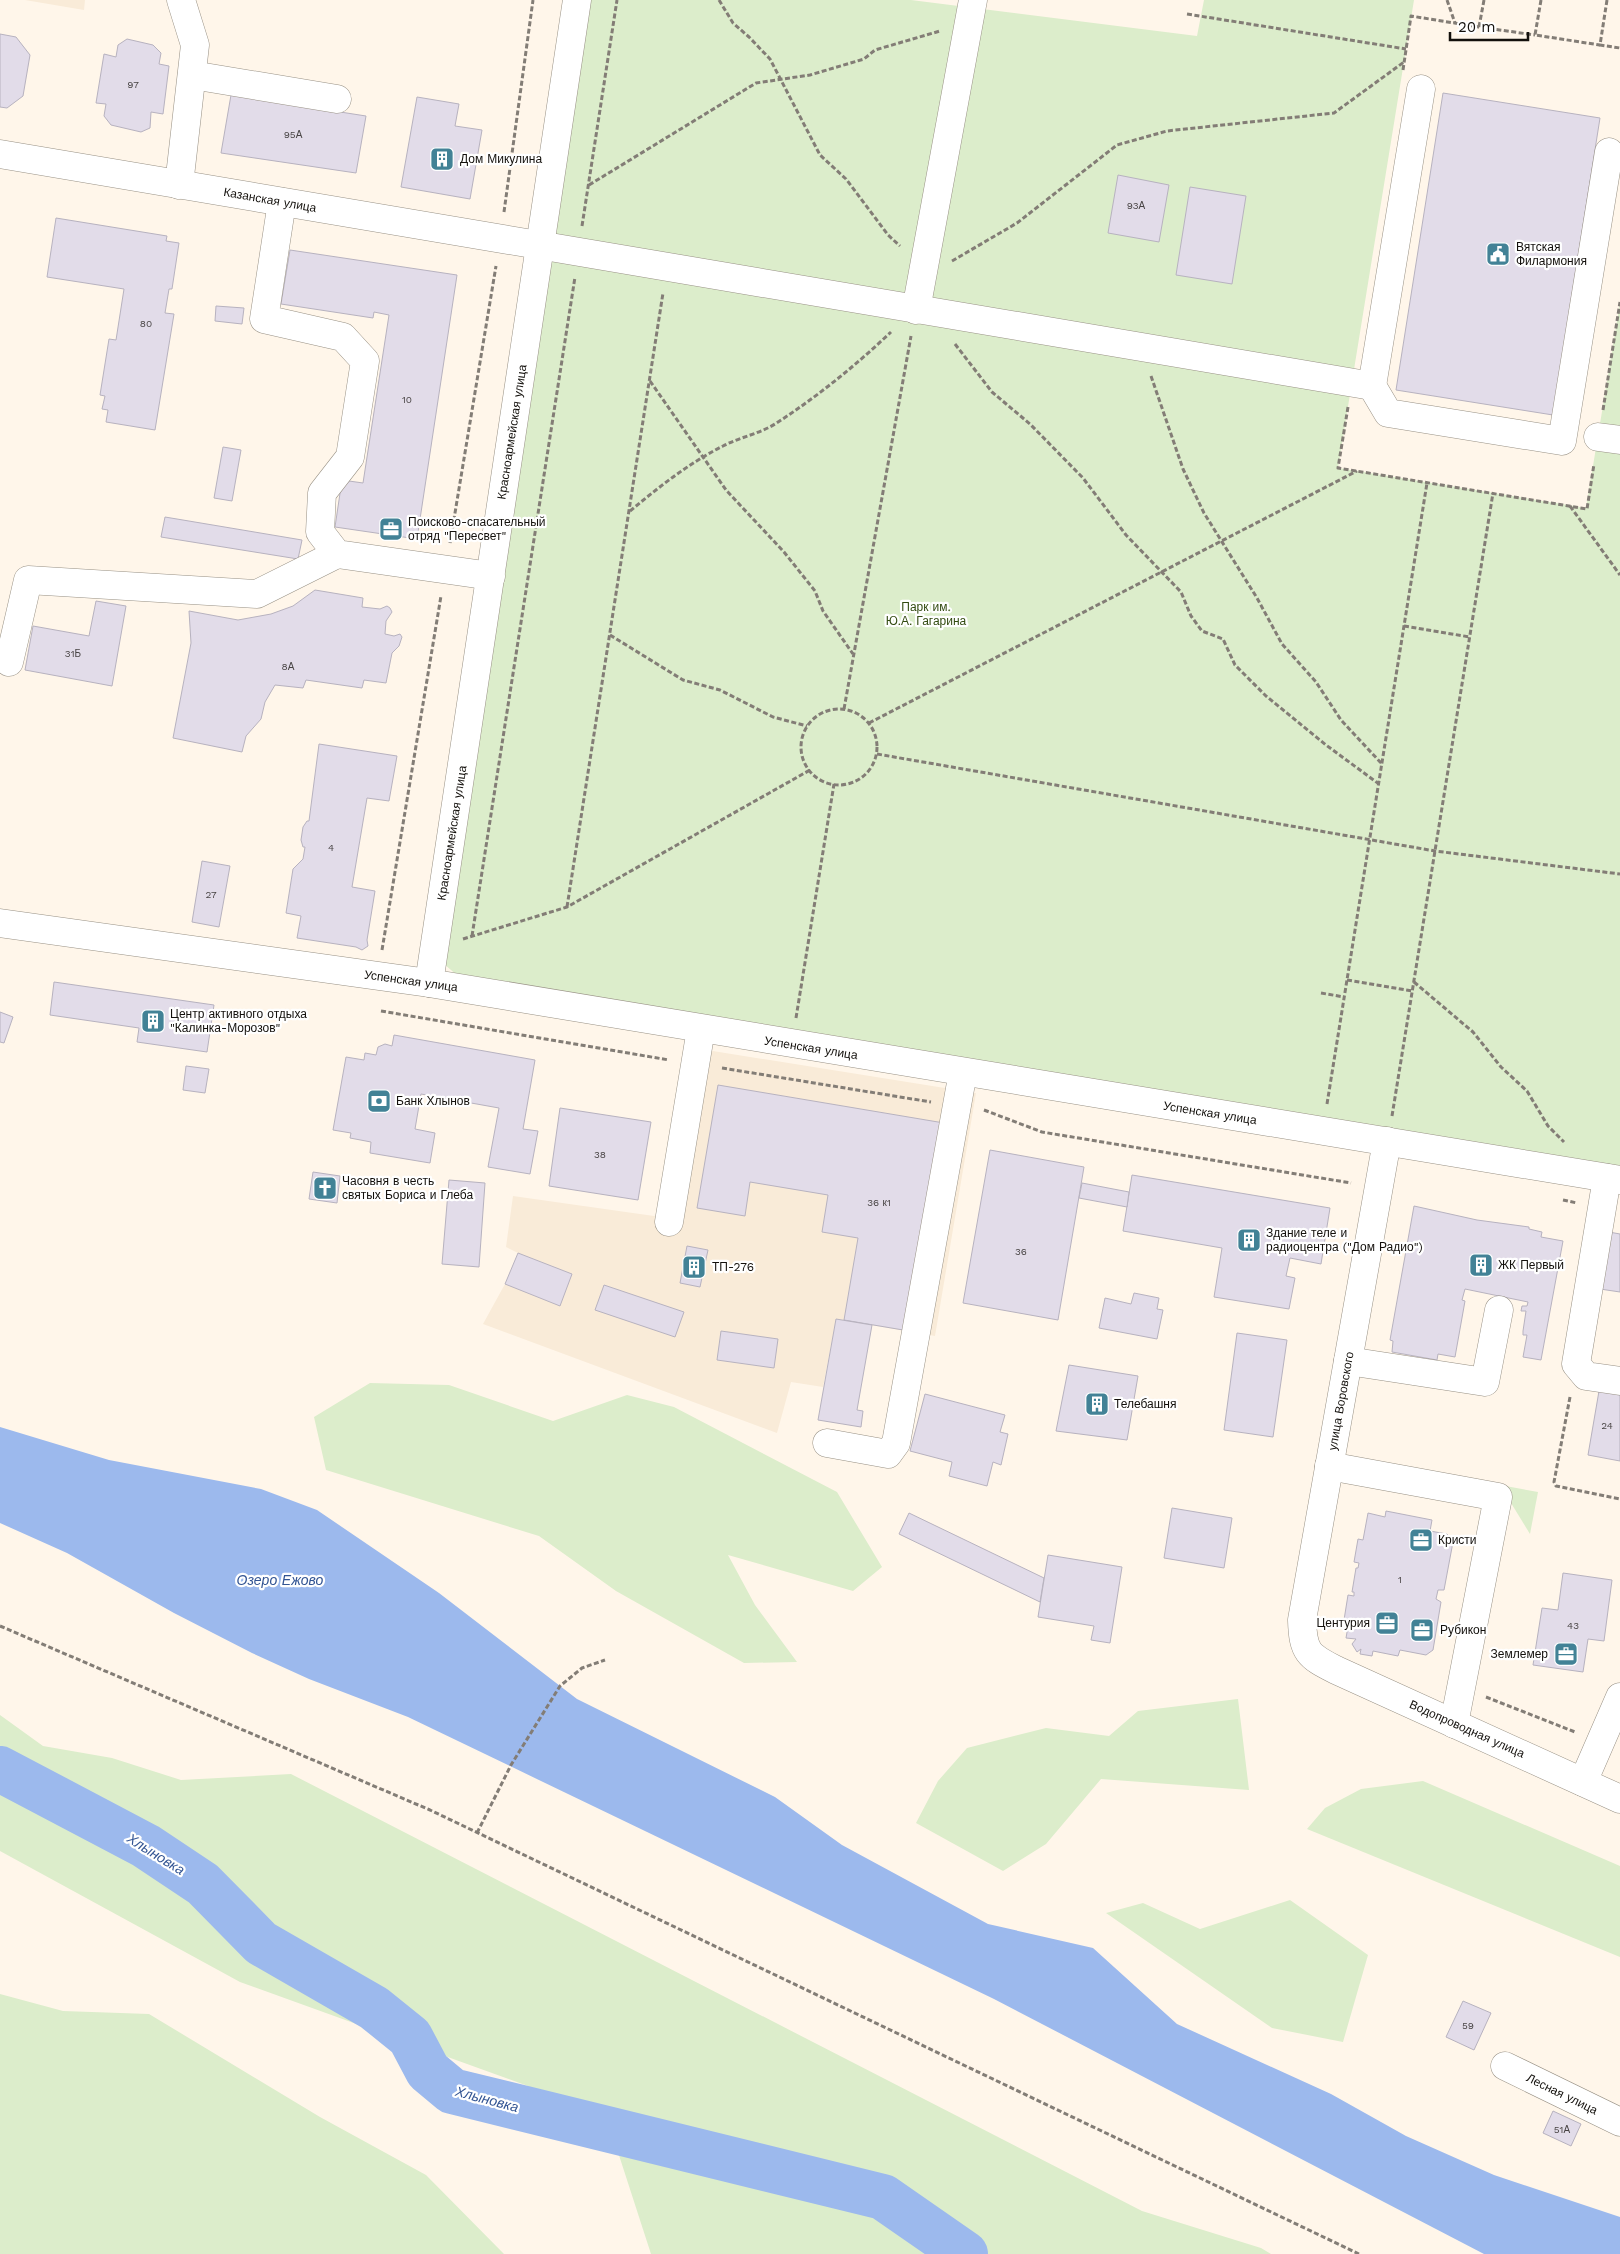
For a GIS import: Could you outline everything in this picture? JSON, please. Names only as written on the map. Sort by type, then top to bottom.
[{"type":"street","points":[[179,185],[195,45],[181,0]]},
{"type":"street","name":"Красноармейская улица","points":[[429,984],[578,0]]},
{"type":"street","points":[[921,311],[922,276],[972,5]]},
{"type":"street","points":[[192,75],[337,100]]},
{"type":"street","points":[[1421,89],[1372,386],[1388,413],[1562,441],[1609,152]]},
{"type":"street","name":"Казанская улица","points":[[0,154],[1372,386]]},
{"type":"street","points":[[282,202],[264,319],[343,337],[365,361],[350,457],[322,493],[320,532],[337,554]]},
{"type":"street","points":[[9,662],[28,580],[257,594],[337,554],[491,576]]},
{"type":"street","name":"Успенская улица","points":[[0,923],[429,984],[1614,1179]]},
{"type":"street","points":[[669,1222],[700,1029]]},
{"type":"street","points":[[827,1443],[888,1454],[896,1443],[963,1072]]},
{"type":"street","name":"улица Воровского","points":[[1314,1659],[1302,1641],[1302,1620],[1387,1141]]},
{"type":"street","points":[[1614,1179],[1576,1364],[1586,1376],[1620,1381]]},
{"type":"street","points":[[1348,1361],[1485,1382],[1499,1310]]},
{"type":"street","points":[[1329,1466],[1498,1497],[1454,1724]]},
{"type":"street","name":"Водопроводная улица","points":[[1314,1659],[1620,1799]]},
{"type":"street","points":[[1583,1782],[1620,1697]]},
{"type":"street","name":"Лесная улица","points":[[1505,2066],[1620,2122]]},
{"type":"path","points":[[382,952],[501,240],[533,0]]},
{"type":"path","points":[[472,936],[617,0]]},
{"type":"path","points":[[719,0],[733,23],[770,59],[820,155],[846,179],[888,236],[908,251],[922,276],[1017,223],[1116,145],[1167,131],[1334,113],[1404,61]]},
{"type":"path","points":[[1447,0],[1455,23]]},
{"type":"path","points":[[1484,0],[1479,27],[1620,48]]},
{"type":"path","points":[[1535,35],[1540,0]]},
{"type":"path","points":[[1600,45],[1608,0]]},
{"type":"path","points":[[588,185],[756,83],[810,75],[864,59],[875,50],[937,33],[972,5]]},
{"type":"path","points":[[1187,14],[1406,49]]},
{"type":"path","points":[[567,907],[667,268]]},
{"type":"path","points":[[629,512],[661,485],[723,446],[773,425],[810,400],[859,363],[921,311]]},
{"type":"path","points":[[921,311],[955,344],[992,392],[1030,424],[1083,478],[1126,535],[1150,562],[1163,571],[1181,592],[1191,616],[1202,631],[1223,638],[1235,665],[1266,696],[1326,745],[1379,784]]},
{"type":"path","points":[[844,709],[921,311]]},
{"type":"path","points":[[1142,348],[1183,469],[1204,513],[1257,598],[1282,644],[1316,682],[1341,720],[1382,764]]},
{"type":"path","points":[[650,381],[726,490],[784,552],[815,591],[823,611],[854,654]]},
{"type":"path","points":[[869,723],[1357,471]]},
{"type":"path","points":[[1326,1110],[1427,483]]},
{"type":"path","points":[[1387,1141],[1493,493]]},
{"type":"path","points":[[1570,506],[1620,575]]},
{"type":"path","points":[[1404,626],[1470,637]]},
{"type":"path","points":[[610,635],[683,680],[720,690],[774,717],[808,726]]},
{"type":"path","points":[[844,709],[853,711],[869,723],[875,732],[876,754],[873,765],[866,774],[851,782],[834,784],[825,782],[810,770],[804,760],[803,737],[808,726],[824,712],[844,709]]},
{"type":"path","points":[[876,754],[1435,851],[1620,874]]},
{"type":"path","points":[[435,947],[567,907],[810,770]]},
{"type":"path","points":[[792,1045],[834,784]]},
{"type":"path","points":[[1347,980],[1412,991]]},
{"type":"path","points":[[1413,982],[1473,1032],[1501,1067],[1527,1091],[1548,1126],[1570,1148]]},
{"type":"path","points":[[1321,993],[1344,997]]},
{"type":"path","points":[[382,1011],[625,1054],[986,1110],[1042,1132],[1351,1183]]},
{"type":"path","points":[[1576,1364],[1554,1482],[1556,1486],[1561,1488],[1620,1499]]},
{"type":"path","points":[[0,1626],[430,1810],[1359,2254]]},
{"type":"path","points":[[477,1833],[511,1765],[560,1686],[582,1668],[605,1660]]},
{"type":"path","points":[[1461,1689],[1601,1742]]},
{"type":"shaded area","points":[[25,0],[85,0],[84,10]]},
{"type":"shaded area","points":[[688,1047],[976,1093],[935,1336],[836,1319],[823,1387],[791,1382],[777,1433],[483,1324],[505,1284],[518,1253],[506,1247],[513,1196],[661,1217]]},
{"type":"green space","name":"Парк им. Ю.А. Гагарина","points":[[577,0],[911,0],[1197,36],[1204,0],[1414,0],[1338,468],[1586,508],[1620,303],[1620,1167],[465,982],[444,964]]},
{"type":"green space","points":[[370,1383],[449,1385],[553,1421],[627,1395],[674,1407],[837,1492],[882,1567],[853,1591],[728,1555],[755,1605],[797,1662],[744,1663],[616,1591],[539,1536],[326,1470],[314,1417]]},
{"type":"green space","points":[[1500,1485],[1538,1492],[1530,1534]]},
{"type":"green space","points":[[1238,1699],[1249,1790],[1101,1779],[1046,1844],[1003,1871],[916,1823],[938,1781],[967,1748],[1046,1728],[1109,1736],[1138,1711]]},
{"type":"green space","points":[[0,1715],[43,1746],[112,1758],[181,1780],[291,1774],[1142,2211],[1261,2248],[1271,2254],[651,2254],[616,2146],[528,2086],[240,1982],[0,1851]]},
{"type":"green space","points":[[1423,1781],[1620,1866],[1620,1957],[1307,1829],[1325,1808],[1361,1789]]},
{"type":"green space","points":[[1290,1900],[1368,1955],[1343,2042],[1272,2028],[1106,1913],[1143,1903],[1200,1929]]},
{"type":"green space","points":[[0,1994],[63,2011],[149,2014],[320,2117],[426,2175],[504,2254],[0,2254]]},
{"type":"water","name":"Озеро Ежово","points":[[0,1427],[109,1460],[261,1489],[317,1510],[439,1593],[577,1699],[775,1797],[842,1845],[988,1924],[1093,1948],[1177,2024],[1331,2094],[1406,2136],[1494,2175],[1620,2217],[1620,2254],[1484,2254],[994,1999],[408,1717],[309,1679],[252,1653],[174,1613],[67,1553],[0,1523]]},
{"type":"building","points":[[0,34],[16,37],[30,55],[23,96],[7,108],[0,107]]},
{"type":"building","points":[[127,39],[153,45],[161,53],[159,64],[169,66],[163,114],[151,112],[150,128],[141,132],[111,125],[104,116],[106,104],[96,103],[104,54],[116,57],[118,45]]},
{"type":"building","name":"Вятская Филармония","points":[[1443,93],[1600,118],[1553,415],[1396,390]]},
{"type":"building","points":[[231,95],[366,116],[356,173],[221,153]]},
{"type":"building","name":"Дом Микулина","points":[[417,97],[459,104],[455,126],[482,130],[470,199],[401,187]]},
{"type":"building","points":[[1118,175],[1169,185],[1159,242],[1108,233]]},
{"type":"building","points":[[1190,187],[1246,196],[1232,284],[1176,275]]},
{"type":"building","points":[[56,218],[167,236],[166,241],[179,243],[172,289],[169,289],[165,313],[174,314],[155,430],[106,422],[108,410],[102,409],[105,396],[100,395],[109,339],[116,340],[124,289],[47,277]]},
{"type":"building","points":[[290,250],[457,275],[417,539],[335,527],[342,480],[363,483],[389,315],[374,312],[373,318],[281,304]]},
{"type":"building","points":[[216,306],[244,308],[242,324],[215,321]]},
{"type":"building","points":[[223,447],[241,450],[232,501],[214,498]]},
{"type":"building","points":[[165,517],[302,540],[298,559],[161,537]]},
{"type":"building","points":[[315,590],[363,598],[362,607],[380,609],[387,606],[390,608],[392,612],[386,621],[385,634],[394,636],[400,634],[402,637],[399,646],[392,653],[386,683],[364,680],[362,688],[306,680],[303,688],[275,685],[265,702],[261,719],[246,736],[242,752],[173,738],[191,643],[189,611],[238,620],[271,614],[293,606]]},
{"type":"building","points":[[96,601],[126,606],[112,686],[25,670],[33,626],[89,636]]},
{"type":"building","points":[[319,744],[397,756],[389,801],[367,798],[352,887],[375,891],[367,940],[368,946],[362,950],[356,947],[297,938],[301,916],[286,913],[293,869],[303,859],[305,847],[303,847],[301,840],[303,827],[309,821]]},
{"type":"building","points":[[202,861],[230,866],[219,927],[192,922]]},
{"type":"building","name":"Центр активного отдыха \"Калинка-Морозов\"","points":[[54,982],[214,1005],[207,1052],[137,1042],[139,1028],[50,1015]]},
{"type":"building","points":[[0,1012],[13,1017],[4,1043],[0,1042]]},
{"type":"building","name":"Банк Хлынов","points":[[394,1035],[535,1060],[523,1129],[538,1131],[530,1174],[488,1167],[499,1108],[421,1094],[415,1129],[435,1133],[430,1163],[370,1153],[371,1142],[350,1138],[351,1133],[333,1130],[346,1057],[364,1060],[365,1053],[376,1055],[378,1047],[385,1044],[392,1046]]},
{"type":"building","points":[[186,1066],[209,1069],[205,1093],[183,1090]]},
{"type":"building","points":[[718,1085],[944,1123],[909,1331],[844,1320],[858,1238],[822,1232],[828,1195],[750,1182],[745,1216],[697,1208]]},
{"type":"building","points":[[560,1108],[651,1122],[638,1200],[549,1186]]},
{"type":"building","points":[[990,1150],[1084,1167],[1058,1320],[963,1303]]},
{"type":"building","name":"Часовня в честь святых Бориса и Глеба","points":[[313,1172],[340,1176],[337,1203],[309,1199]]},
{"type":"building","name":"Здание теле и радиоцентра (\"Дом Радио\")","points":[[1132,1175],[1330,1208],[1321,1264],[1290,1258],[1286,1276],[1295,1278],[1289,1309],[1214,1297],[1222,1248],[1123,1231]]},
{"type":"building","points":[[449,1180],[485,1183],[479,1267],[442,1264]]},
{"type":"building","points":[[1082,1183],[1129,1192],[1127,1207],[1079,1198]]},
{"type":"building","name":"ЖК Первый","points":[[1414,1206],[1477,1220],[1529,1227],[1529,1229],[1542,1232],[1541,1237],[1563,1241],[1541,1360],[1523,1357],[1527,1335],[1523,1335],[1526,1311],[1521,1311],[1522,1306],[1527,1306],[1528,1302],[1465,1289],[1462,1300],[1465,1301],[1455,1357],[1438,1354],[1437,1360],[1392,1352],[1393,1341],[1390,1340]]},
{"type":"building","points":[[1609,1232],[1620,1234],[1620,1292],[1600,1289]]},
{"type":"building","name":"ТП-276","points":[[687,1246],[708,1250],[700,1287],[680,1283]]},
{"type":"building","points":[[518,1253],[572,1274],[560,1306],[505,1284]]},
{"type":"building","points":[[604,1285],[684,1312],[675,1337],[595,1310]]},
{"type":"building","points":[[1134,1293],[1159,1298],[1157,1309],[1163,1310],[1157,1339],[1099,1328],[1105,1298],[1131,1304]]},
{"type":"building","points":[[836,1319],[872,1325],[857,1410],[863,1411],[861,1427],[818,1420]]},
{"type":"building","points":[[721,1331],[778,1339],[774,1368],[717,1360]]},
{"type":"building","points":[[1237,1333],[1287,1340],[1273,1437],[1224,1430]]},
{"type":"building","name":"Телебашня","points":[[1069,1365],[1138,1376],[1127,1440],[1056,1431]]},
{"type":"building","points":[[1599,1391],[1620,1394],[1620,1461],[1588,1455]]},
{"type":"building","points":[[925,1394],[1005,1415],[1000,1432],[1008,1434],[1001,1465],[993,1462],[987,1486],[949,1476],[952,1462],[910,1451]]},
{"type":"building","points":[[1172,1508],[1232,1518],[1224,1568],[1164,1558]]},
{"type":"building","points":[[1386,1511],[1432,1520],[1430,1531],[1447,1534],[1453,1542],[1444,1590],[1438,1590],[1436,1599],[1441,1602],[1433,1650],[1426,1655],[1400,1650],[1398,1656],[1373,1651],[1372,1656],[1360,1654],[1361,1649],[1357,1652],[1352,1644],[1356,1639],[1346,1638],[1349,1621],[1344,1620],[1348,1595],[1354,1596],[1354,1592],[1352,1592],[1356,1568],[1358,1568],[1359,1563],[1354,1562],[1358,1539],[1363,1540],[1368,1513],[1385,1517]]},
{"type":"building","points":[[909,1513],[1044,1578],[1040,1602],[899,1534]]},
{"type":"building","points":[[1048,1555],[1122,1567],[1110,1643],[1091,1640],[1094,1626],[1038,1617]]},
{"type":"building","points":[[1563,1573],[1612,1580],[1604,1641],[1588,1639],[1583,1672],[1533,1665],[1542,1608],[1558,1610]]},
{"type":"building","points":[[1463,2001],[1491,2013],[1474,2050],[1446,2037]]},
{"type":"building","points":[[1553,2111],[1581,2124],[1571,2146],[1543,2133]]},
{"type":"waterway","name":"Хлыновка","points":[[0,1769],[146,1846],[203,1884],[261,1943],[374,2008],[410,2037],[428,2071],[452,2091],[883,2197],[965,2254]]},
{"type":"place","name":"Дом Микулина","points":[[442,159]]},
{"type":"place","name":"Вятская Филармония","points":[[1498,254]]},
{"type":"place","name":"Поисково-спасательный отряд \"Пересвет\"","points":[[391,529]]},
{"type":"place","name":"Центр активного отдыха \"Калинка-Морозов\"","points":[[153,1021]]},
{"type":"place","name":"Банк Хлынов","points":[[379,1101]]},
{"type":"place","name":"Часовня в честь святых Бориса и Глеба","points":[[325,1188]]},
{"type":"place","name":"Здание теле и радиоцентра (\"Дом Радио\")","points":[[1249,1240]]},
{"type":"place","name":"ЖК Первый","points":[[1481,1265]]},
{"type":"place","name":"ТП-276","points":[[694,1267]]},
{"type":"place","name":"Телебашня","points":[[1097,1404]]},
{"type":"place","name":"Кристи","points":[[1421,1540]]},
{"type":"place","name":"Центурия","points":[[1387,1623]]},
{"type":"place","name":"Рубикон","points":[[1422,1630]]},
{"type":"place","name":"Землемер","points":[[1566,1654]]}]
